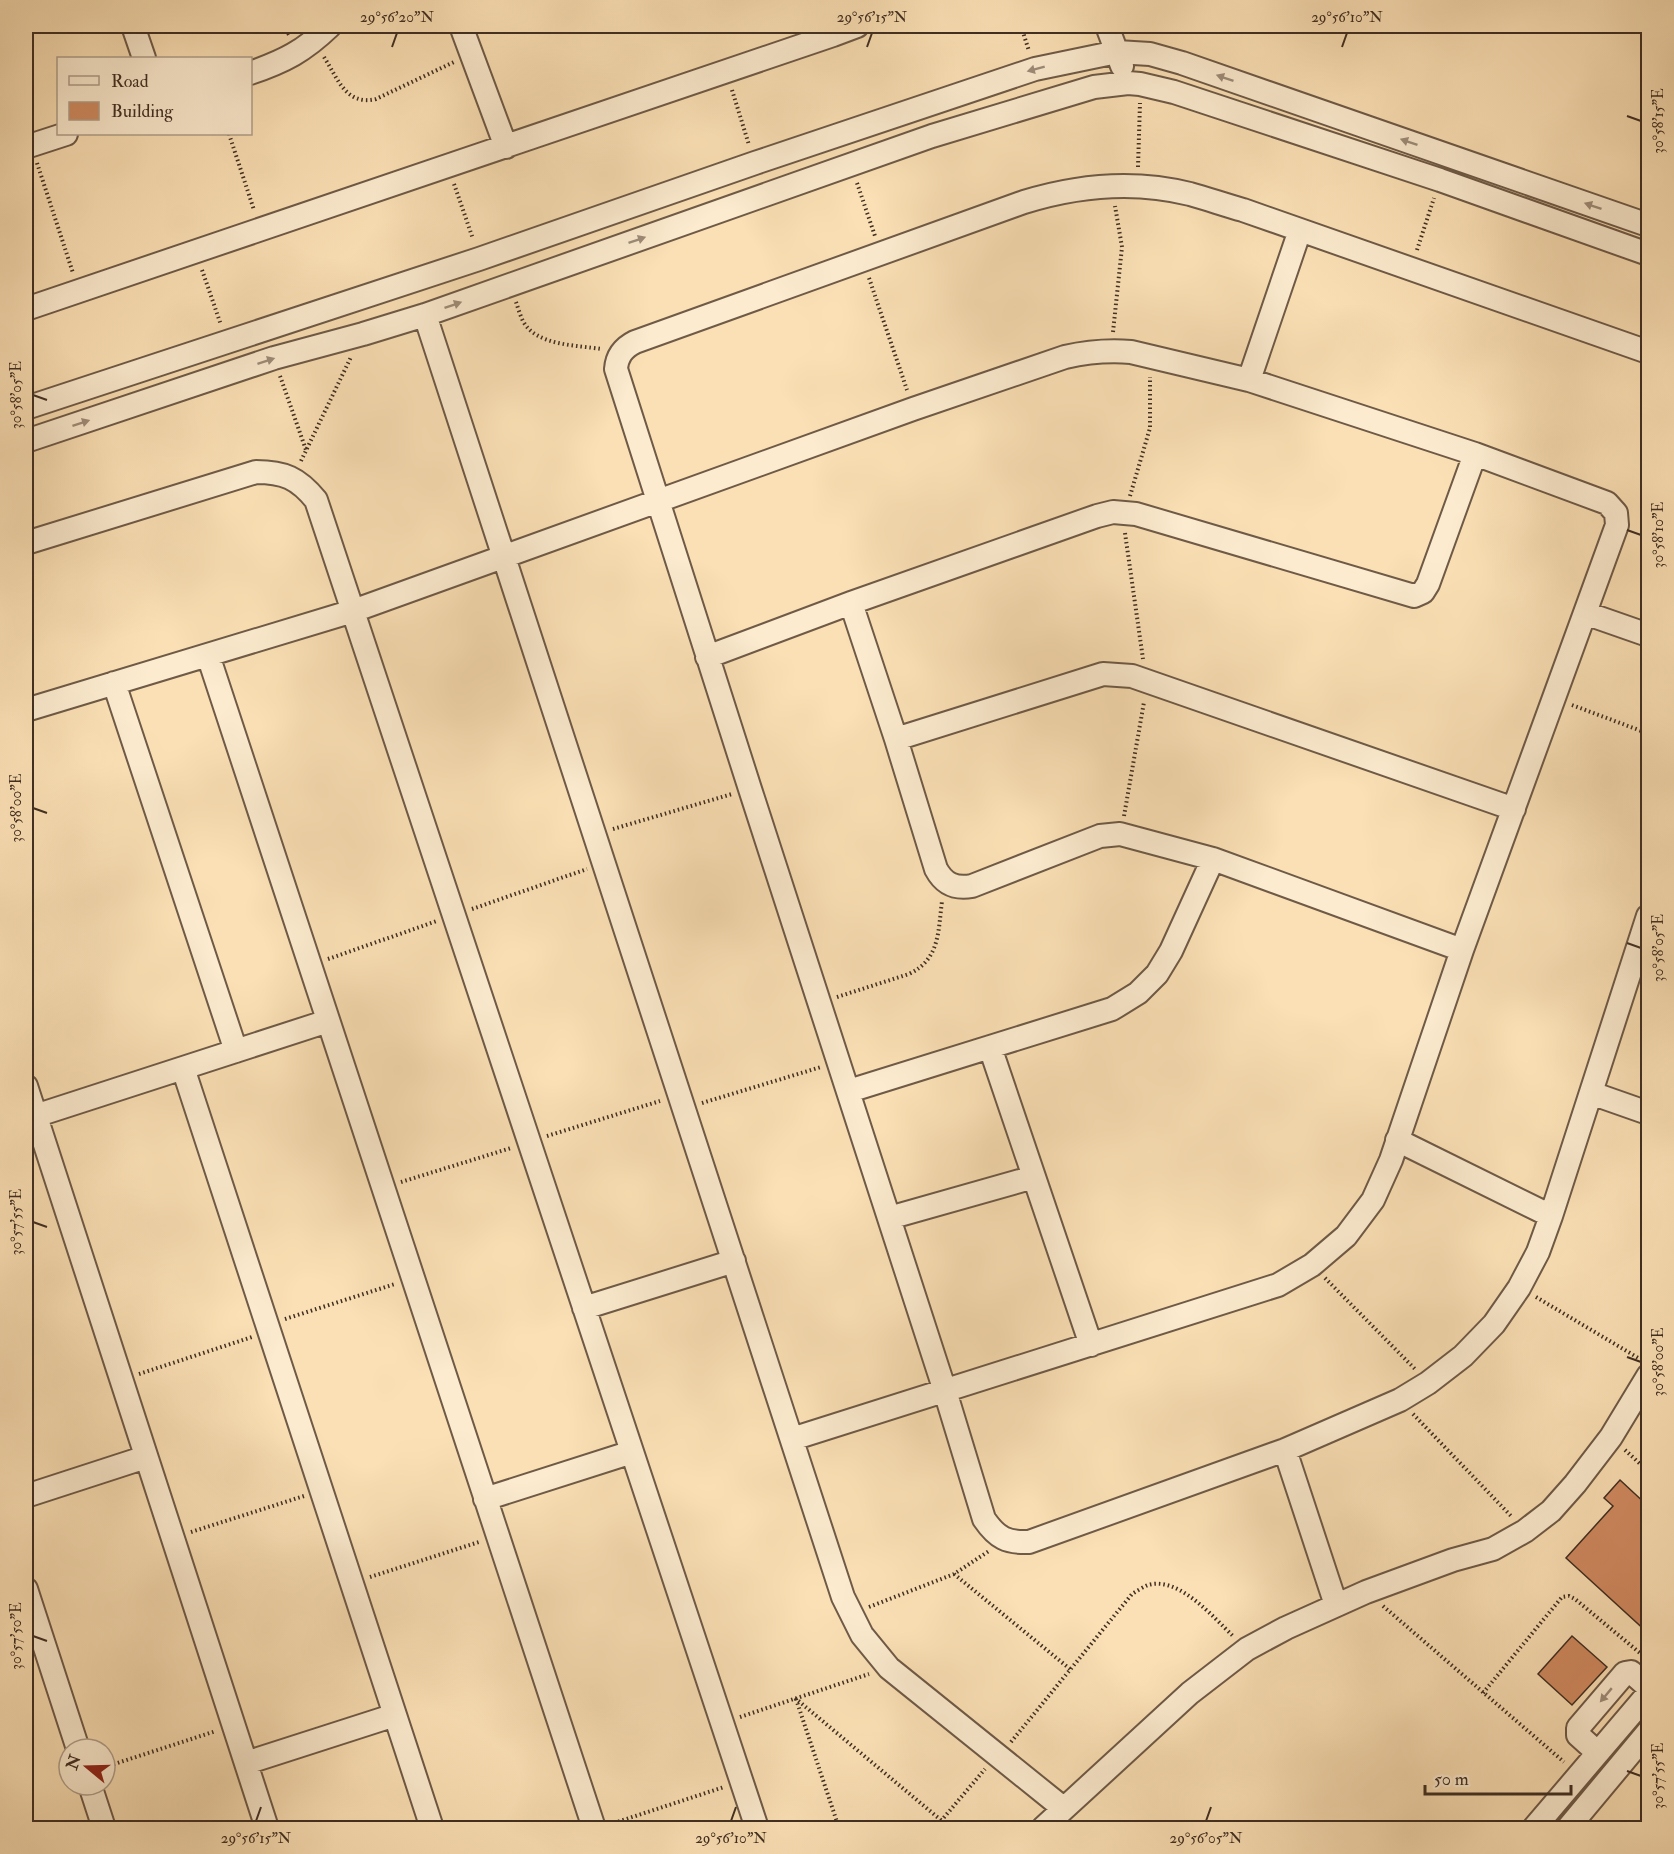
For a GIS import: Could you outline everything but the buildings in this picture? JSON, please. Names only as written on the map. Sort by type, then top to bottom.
[{"type":"street","points":[[133,26],[144,57]]},
{"type":"street","points":[[252,72],[294,56],[314,42],[330,26]]},
{"type":"street","points":[[461,26],[506,147]]},
{"type":"street","points":[[26,309],[726,72],[831,30],[857,26]]},
{"type":"street","points":[[1107,26],[1117,52],[1134,83]]},
{"type":"street","points":[[26,408],[480,259],[1035,69],[1117,52],[1150,54],[1182,63],[1648,225]]},
{"type":"street","points":[[26,441],[274,358],[425,315],[932,136],[1094,87],[1134,83],[1174,92],[1440,180],[1648,254]]},
{"type":"street","points":[[29,146],[63,135]]},
{"type":"street","points":[[1648,352],[1243,210],[1187,194],[1138,186],[1111,186],[1082,188],[1043,196],[635,342],[621,352],[616,369],[707,657],[849,1091],[984,1519],[992,1532],[1005,1540],[1017,1543],[1029,1542],[1286,1450],[1400,1401],[1463,1356],[1486,1332],[1519,1288],[1538,1252],[1648,916]]},
{"type":"street","points":[[1249,380],[1300,230]]},
{"type":"street","points":[[425,315],[843,1597],[862,1635],[889,1668],[1063,1808]]},
{"type":"street","points":[[26,710],[353,611],[913,409],[1065,357],[1087,352],[1131,352],[1249,380],[1475,454],[1607,503],[1616,513],[1617,525],[1462,950],[1391,1160],[1372,1200],[1346,1236],[1312,1265],[1278,1285],[792,1439]]},
{"type":"street","points":[[707,657],[851,603],[1113,512],[1127,512],[1414,596],[1423,592],[1428,584],[1475,454]]},
{"type":"street","points":[[26,543],[256,472],[275,472],[294,479],[316,500],[757,1828]]},
{"type":"street","points":[[851,603],[936,868],[945,882],[962,888],[972,886],[1100,836],[1120,834],[1213,859],[1462,950]]},
{"type":"street","points":[[1585,613],[1648,635]]},
{"type":"street","points":[[208,655],[497,1536],[602,1827]]},
{"type":"street","points":[[896,739],[1103,674],[1132,676],[1514,809]]},
{"type":"street","points":[[114,683],[236,1051]]},
{"type":"street","points":[[849,1091],[1112,1009],[1138,993],[1157,974],[1171,951],[1213,859]]},
{"type":"street","points":[[35,1116],[328,1021]]},
{"type":"street","points":[[990,1047],[1091,1345]]},
{"type":"street","points":[[183,1068],[432,1828]]},
{"type":"street","points":[[26,1086],[267,1828]]},
{"type":"street","points":[[1591,1093],[1648,1113]]},
{"type":"street","points":[[1397,1140],[1551,1216]]},
{"type":"street","points":[[889,1218],[1034,1178]]},
{"type":"street","points":[[584,1308],[734,1261]]},
{"type":"street","points":[[1043,1828],[1190,1693],[1248,1649],[1286,1628],[1366,1592],[1453,1560],[1493,1549],[1525,1531],[1551,1511],[1575,1484],[1611,1437],[1648,1376]]},
{"type":"street","points":[[1286,1450],[1336,1605]]},
{"type":"street","points":[[485,1499],[632,1452]]},
{"type":"street","points":[[26,1496],[146,1457]]},
{"type":"street","points":[[26,1589],[35,1648],[73,1737]]},
{"type":"street","points":[[1598,1753],[1578,1735],[1578,1728],[1625,1673],[1631,1672],[1648,1687]]},
{"type":"street","points":[[1534,1828],[1648,1694]]},
{"type":"street","points":[[246,1763],[395,1715]]},
{"type":"street","points":[[1569,1828],[1648,1732]]},
{"type":"street","points":[[94,1797],[104,1828]]},
{"type":"path","points":[[1021,26],[1035,69]]},
{"type":"path","points":[[314,42],[346,91],[354,99],[365,102],[472,54]]},
{"type":"path","points":[[726,72],[755,163]]},
{"type":"path","points":[[1134,83],[1138,186]]},
{"type":"path","points":[[229,135],[260,230]]},
{"type":"path","points":[[29,146],[79,291]]},
{"type":"path","points":[[850,165],[913,409]]},
{"type":"path","points":[[448,166],[480,259]]},
{"type":"path","points":[[1410,269],[1440,180]]},
{"type":"path","points":[[1111,186],[1122,247],[1111,351]]},
{"type":"path","points":[[196,252],[226,341]]},
{"type":"path","points":[[510,285],[524,323],[536,335],[552,342],[621,352]]},
{"type":"path","points":[[294,479],[363,334]]},
{"type":"path","points":[[1120,834],[1145,699],[1145,682],[1125,538],[1127,512],[1150,428],[1150,357]]},
{"type":"path","points":[[274,358],[306,450]]},
{"type":"path","points":[[1554,698],[1644,732],[1648,736]]},
{"type":"path","points":[[595,834],[750,789]]},
{"type":"path","points":[[819,1003],[919,969],[927,961],[937,941],[945,882]]},
{"type":"path","points":[[684,1109],[839,1062]]},
{"type":"path","points":[[1312,1265],[1428,1383]]},
{"type":"path","points":[[121,1380],[413,1278]]},
{"type":"path","points":[[1519,1288],[1648,1364]]},
{"type":"path","points":[[1400,1401],[1525,1531]]},
{"type":"path","points":[[1611,1437],[1648,1471]]},
{"type":"path","points":[[172,1538],[321,1490]]},
{"type":"path","points":[[352,1583],[497,1536]]},
{"type":"path","points":[[852,1614],[954,1574],[1005,1540]]},
{"type":"path","points":[[954,1574],[1071,1669]]},
{"type":"path","points":[[935,1828],[998,1756],[1132,1594],[1149,1584],[1168,1584],[1186,1593],[1248,1649]]},
{"type":"path","points":[[1366,1592],[1580,1775]]},
{"type":"path","points":[[1484,1693],[1562,1597],[1569,1596],[1575,1599],[1648,1660]]},
{"type":"path","points":[[722,1722],[889,1668]]},
{"type":"path","points":[[795,1698],[942,1821]]},
{"type":"path","points":[[795,1698],[840,1828]]},
{"type":"path","points":[[117,1763],[234,1726]]},
{"type":"path","points":[[602,1827],[741,1781]]}]
